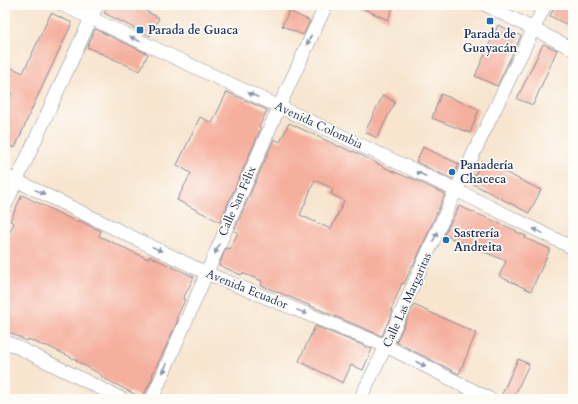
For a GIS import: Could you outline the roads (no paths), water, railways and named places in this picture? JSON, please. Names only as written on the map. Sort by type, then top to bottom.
[{"type":"street","name":"Avenida Colombia","points":[[63,5],[456,190],[573,248]]},
{"type":"street","points":[[5,206],[11,178],[98,5]]},
{"type":"street","name":"Calle San Félix","points":[[152,399],[279,107],[326,5]]},
{"type":"street","points":[[486,5],[573,49]]},
{"type":"street","name":"Calle Las Margaritas","points":[[360,399],[386,346],[456,190],[545,5]]},
{"type":"street","name":"Avenida Ecuador","points":[[11,178],[206,273],[386,346],[490,399]]},
{"type":"street","points":[[5,341],[122,399]]},
{"type":"place","name":"Parada de Guayacán","points":[[490,21]]},
{"type":"place","name":"Parada de Guaca","points":[[140,30]]},
{"type":"place","name":"Panadería Chaceca","points":[[452,172]]},
{"type":"place","name":"Sastrería Andreita","points":[[446,240]]}]
